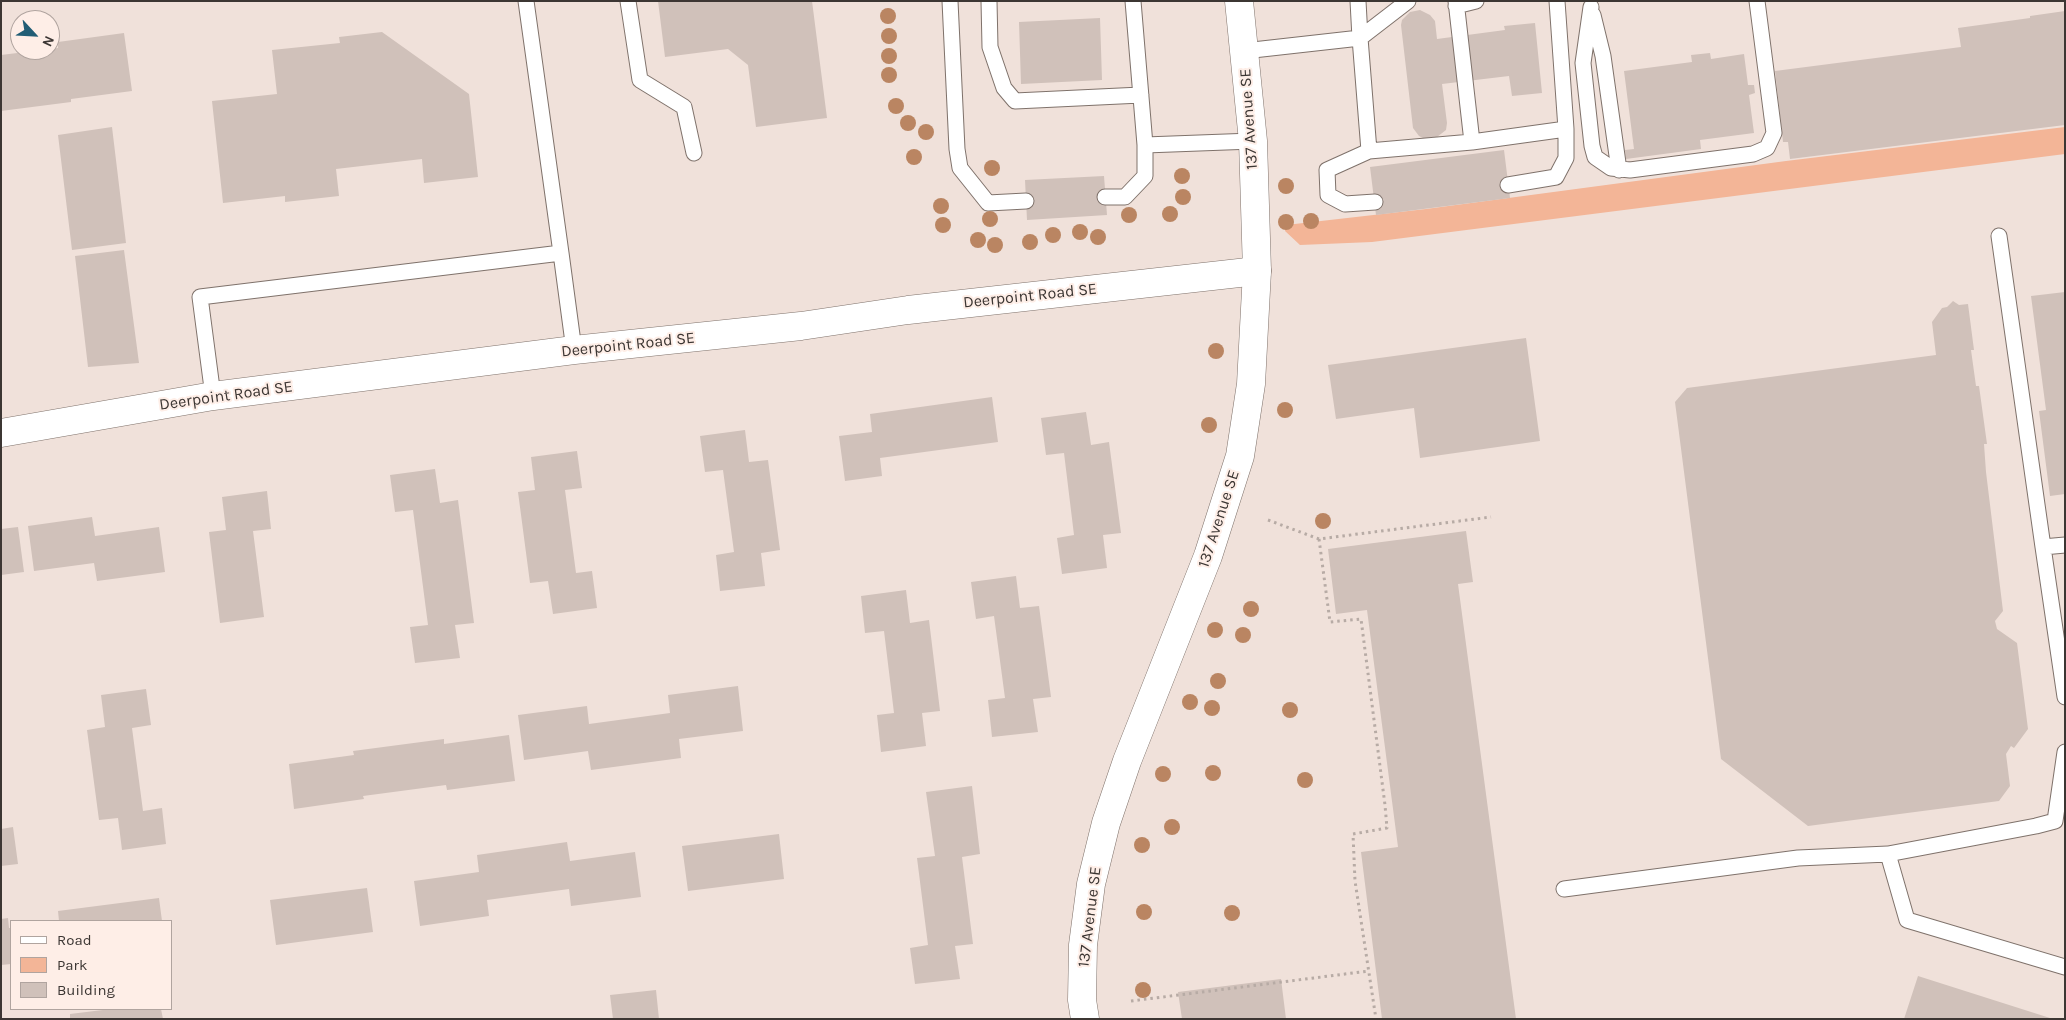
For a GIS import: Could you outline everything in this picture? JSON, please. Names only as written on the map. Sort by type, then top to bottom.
[{"type":"street","name":"137 Avenue SE","points":[[1085,1019],[1082,1000],[1084,945],[1091,884],[1106,823],[1127,761],[1208,556],[1240,456],[1251,384],[1257,271],[1253,141],[1239,1]]},
{"type":"street","name":"Deerpoint Road SE","points":[[1,433],[213,396],[574,350],[801,326],[908,310],[1257,271]]},
{"type":"lane","points":[[526,1],[574,350]]},
{"type":"lane","points":[[628,1],[640,80],[684,107],[694,153]]},
{"type":"lane","points":[[950,1],[957,149],[960,168],[988,203],[1026,201]]},
{"type":"lane","points":[[989,1],[990,47],[1004,88],[1015,101],[1141,95]]},
{"type":"lane","points":[[1105,197],[1124,197],[1145,176],[1145,145],[1133,1]]},
{"type":"lane","points":[[1358,1],[1369,151]]},
{"type":"lane","points":[[1244,51],[1360,38],[1408,1]]},
{"type":"lane","points":[[1472,142],[1456,4],[1476,1]]},
{"type":"lane","points":[[1508,184],[1556,178],[1566,158],[1566,129],[1556,1]]},
{"type":"lane","points":[[1591,4],[1582,63],[1592,146],[1595,157],[1610,168],[1619,170],[1753,154],[1767,148],[1774,133],[1757,1]]},
{"type":"lane","points":[[1591,4],[1603,56],[1619,170]]},
{"type":"lane","points":[[1375,202],[1345,204],[1328,195],[1327,170],[1369,151],[1472,142],[1566,129]]},
{"type":"lane","points":[[1145,145],[1253,141]]},
{"type":"lane","points":[[1999,236],[2042,547],[2065,697]]},
{"type":"lane","points":[[213,396],[200,297],[561,253]]},
{"type":"lane","points":[[2042,547],[2065,545]]},
{"type":"lane","points":[[1564,890],[1798,858],[1888,854],[2036,826],[2055,820],[2065,752]]},
{"type":"lane","points":[[1888,854],[1907,920],[2065,966]]},
{"type":"path","points":[[1268,520],[1319,539],[1491,516]]},
{"type":"path","points":[[1319,539],[1330,622],[1361,619],[1385,805],[1387,828],[1353,834],[1356,881],[1376,1019]]},
{"type":"path","points":[[1131,1001],[1369,971]]},
{"type":"green space","points":[[2065,127],[2065,154],[1372,242],[1300,245],[1285,231],[1286,225],[1426,209],[1786,161]]},
{"type":"building","points":[[658,1],[812,1],[827,118],[756,127],[748,65],[728,49],[665,57]]},
{"type":"building","points":[[1420,10],[1430,15],[1435,21],[1437,39],[1505,30],[1504,26],[1535,23],[1542,93],[1512,96],[1509,76],[1442,84],[1447,123],[1446,130],[1437,137],[1425,139],[1419,136],[1413,128],[1401,25],[1402,20],[1410,12]]},
{"type":"building","points":[[2065,11],[2065,125],[1790,159],[1788,142],[1783,142],[1775,71],[1961,47],[1958,28]]},
{"type":"building","points":[[1100,18],[1102,80],[1021,84],[1019,22]]},
{"type":"building","points":[[382,32],[469,94],[478,177],[424,183],[422,159],[336,169],[339,196],[285,202],[285,196],[223,203],[212,101],[277,94],[272,50],[340,43],[339,37]]},
{"type":"building","points":[[124,33],[132,91],[71,99],[71,102],[1,111],[1,55],[10,54],[10,60],[60,60],[60,42]]},
{"type":"building","points":[[1710,53],[1711,59],[1744,54],[1748,85],[1754,85],[1755,93],[1749,95],[1754,133],[1700,140],[1701,149],[1626,159],[1625,150],[1634,149],[1624,71],[1692,62],[1691,55]]},
{"type":"building","points":[[112,127],[126,243],[72,250],[58,135]]},
{"type":"building","points":[[1504,150],[1510,198],[1376,215],[1370,167]]},
{"type":"building","points":[[1104,176],[1107,215],[1027,220],[1025,180]]},
{"type":"building","points":[[124,250],[139,363],[88,367],[75,256]]},
{"type":"building","points":[[2065,292],[2065,494],[2050,496],[2039,411],[2046,410],[2031,296]]},
{"type":"building","points":[[1953,301],[1959,305],[1968,304],[1974,350],[1971,350],[1976,386],[1979,386],[1987,444],[1984,444],[1986,472],[2003,611],[1995,621],[1997,629],[2017,643],[2028,729],[2014,748],[2011,746],[2006,754],[2010,786],[1999,801],[1808,826],[1721,759],[1675,402],[1687,388],[1936,355],[1932,322],[1942,308],[1947,307]]},
{"type":"building","points":[[1526,338],[1540,441],[1420,458],[1414,408],[1336,419],[1328,365]]},
{"type":"building","points":[[992,397],[998,442],[880,458],[882,476],[845,481],[839,436],[872,432],[870,414]]},
{"type":"building","points":[[1086,412],[1091,445],[1109,442],[1121,533],[1103,535],[1107,568],[1062,574],[1057,538],[1074,535],[1064,453],[1046,455],[1041,418]]},
{"type":"building","points":[[745,430],[749,462],[768,460],[780,550],[761,553],[765,586],[720,591],[716,555],[734,552],[723,470],[705,472],[700,436]]},
{"type":"building","points":[[577,451],[582,488],[565,490],[576,573],[592,571],[597,608],[553,614],[548,581],[530,583],[518,492],[535,490],[531,457]]},
{"type":"building","points":[[435,469],[440,503],[458,500],[474,623],[455,625],[460,658],[415,663],[410,627],[428,625],[413,510],[395,512],[390,475]]},
{"type":"building","points":[[267,491],[271,529],[253,531],[264,617],[220,623],[209,532],[226,530],[222,497]]},
{"type":"building","points":[[92,517],[95,536],[159,527],[165,572],[97,581],[94,563],[34,571],[28,526]]},
{"type":"building","points":[[18,527],[24,572],[1,575],[1,529]]},
{"type":"building","points":[[1466,531],[1473,582],[1458,584],[1516,1019],[1382,1019],[1361,852],[1398,847],[1367,610],[1336,614],[1328,549]]},
{"type":"building","points":[[1016,576],[1020,608],[1039,606],[1051,697],[1033,699],[1038,732],[992,737],[988,700],[1005,698],[994,616],[976,619],[971,582]]},
{"type":"building","points":[[906,590],[910,623],[929,620],[940,711],[922,713],[926,746],[881,752],[877,715],[894,713],[884,631],[865,633],[861,596]]},
{"type":"building","points":[[738,686],[743,731],[679,739],[681,758],[591,770],[588,751],[524,760],[518,715],[587,706],[589,724],[670,713],[668,695]]},
{"type":"building","points":[[146,689],[151,725],[132,728],[143,811],[162,808],[166,844],[122,850],[118,818],[99,820],[87,730],[105,727],[101,695]]},
{"type":"building","points":[[509,735],[515,781],[447,790],[446,785],[363,796],[364,799],[294,809],[289,764],[354,755],[353,751],[444,739],[444,744]]},
{"type":"building","points":[[972,786],[980,854],[962,857],[973,944],[955,946],[960,979],[915,984],[910,948],[928,945],[917,858],[935,856],[926,792]]},
{"type":"building","points":[[13,827],[18,864],[1,866],[1,829]]},
{"type":"building","points":[[779,834],[784,879],[688,891],[682,846]]},
{"type":"building","points":[[567,842],[570,861],[635,852],[641,897],[571,906],[569,889],[487,900],[489,916],[420,926],[414,881],[479,872],[477,855]]},
{"type":"building","points":[[367,888],[373,932],[276,945],[270,900]]},
{"type":"building","points":[[159,898],[162,920],[59,920],[58,911]]},
{"type":"building","points":[[8,918],[10,928],[10,964],[1,965],[1,919]]},
{"type":"building","points":[[1918,976],[2050,1018],[2050,1019],[1904,1019]]},
{"type":"building","points":[[1281,979],[1286,1019],[1182,1019],[1178,992]]},
{"type":"building","points":[[656,990],[659,1019],[613,1019],[610,995]]},
{"type":"building","points":[[103,1010],[161,1010],[163,1019],[70,1019],[70,1014]]}]
